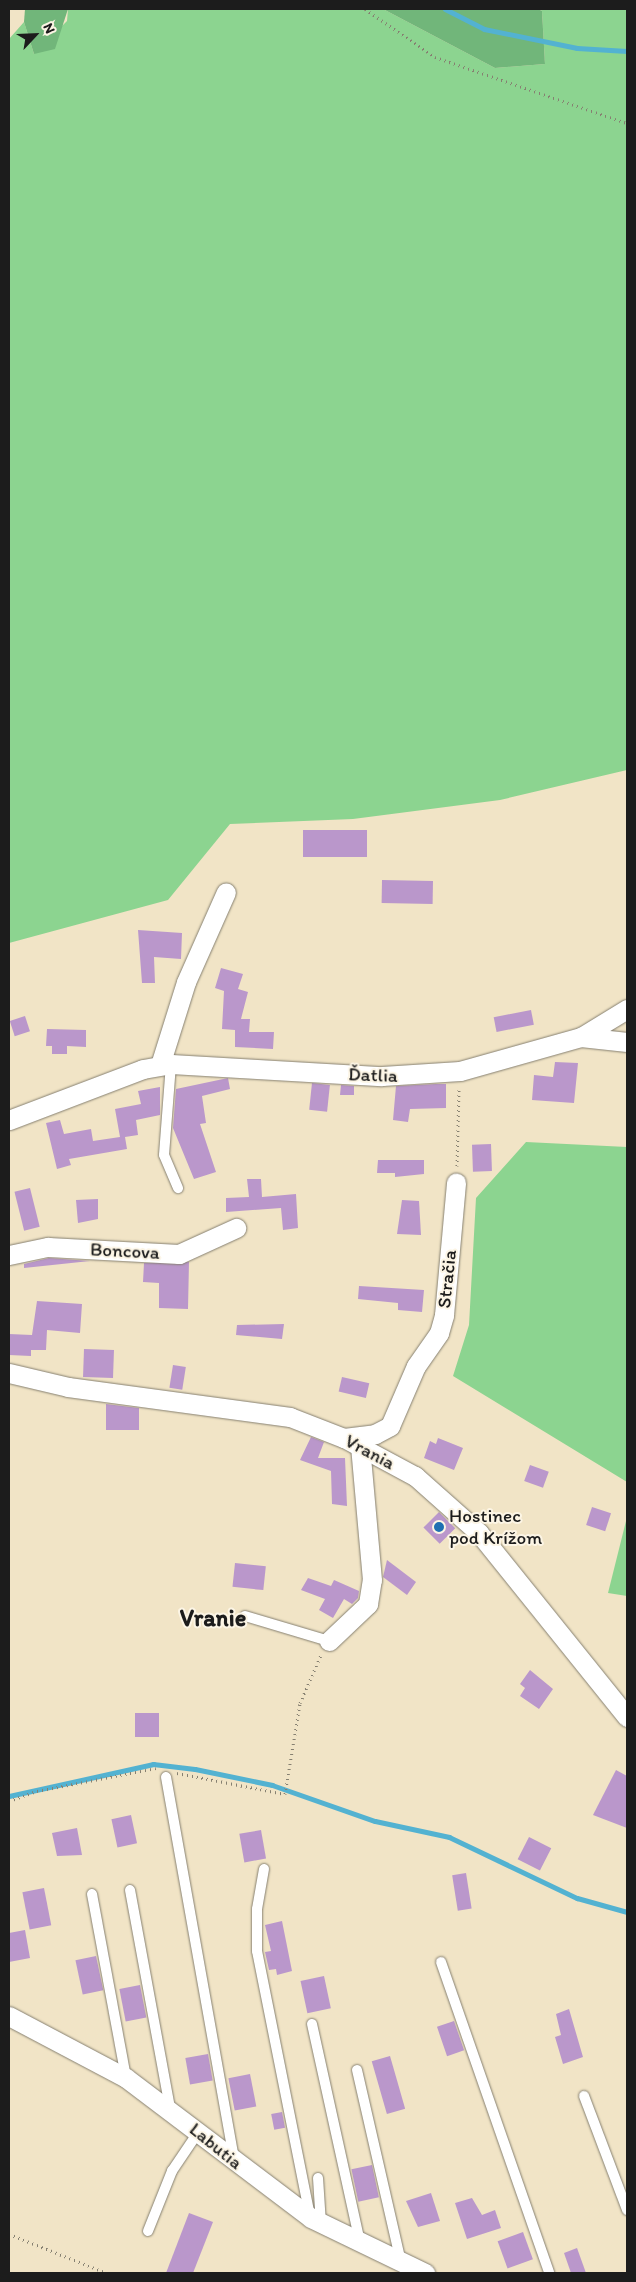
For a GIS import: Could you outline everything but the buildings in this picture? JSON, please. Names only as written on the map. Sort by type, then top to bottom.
[{"type":"street","points":[[166,1064],[186,982],[226,892]]},
{"type":"street","name":"Ďatlia","points":[[9,1120],[166,1064],[382,1076],[460,1071],[581,1037],[627,1010]]},
{"type":"street","name":"Ďatlia","points":[[581,1037],[627,1042]]},
{"type":"street","name":"Stračia","points":[[352,1442],[375,1434],[390,1426],[416,1366],[438,1333],[444,1314],[456,1183]]},
{"type":"street","name":"Boncova","points":[[9,1255],[48,1247],[178,1254],[236,1228]]},
{"type":"street","name":"Vrania","points":[[9,1373],[68,1387],[290,1417],[352,1442],[415,1476],[455,1508],[627,1717]]},
{"type":"street","points":[[329,1641],[368,1604],[372,1580],[352,1442]]},
{"type":"street","name":"Labutia","points":[[9,2016],[126,2078],[170,2108],[234,2161],[316,2221],[360,2244],[425,2273]]},
{"type":"lane","points":[[166,1064],[164,1155],[178,1188]]},
{"type":"lane","points":[[245,1616],[329,1641]]},
{"type":"lane","points":[[166,1773],[234,2161]]},
{"type":"lane","points":[[264,1869],[257,1909],[258,1951],[316,2221]]},
{"type":"lane","points":[[130,1890],[170,2108]]},
{"type":"lane","points":[[92,1894],[126,2078]]},
{"type":"lane","points":[[441,1962],[549,2273]]},
{"type":"lane","points":[[312,2024],[360,2244]]},
{"type":"lane","points":[[357,2070],[402,2263]]},
{"type":"lane","points":[[584,2096],[627,2210]]},
{"type":"lane","points":[[148,2232],[172,2171],[199,2131]]},
{"type":"lane","points":[[316,2221],[318,2178]]},
{"type":"path","points":[[365,9],[435,57],[627,123]]},
{"type":"path","points":[[456,1183],[460,1071]]},
{"type":"path","points":[[9,1801],[102,1777],[166,1773],[286,1793],[300,1703],[329,1641]]},
{"type":"path","points":[[9,2234],[107,2273]]},
{"type":"green space","points":[[25,9],[68,9],[55,49],[34,54],[24,22]]},
{"type":"green space","points":[[68,9],[383,9],[495,68],[545,64],[542,11],[538,9],[627,9],[627,770],[500,800],[353,819],[230,824],[168,900],[9,943],[9,39],[24,22],[34,54],[67,21]]},
{"type":"green space","points":[[383,9],[538,9],[542,11],[545,64],[495,68]]},
{"type":"green space","points":[[526,1142],[627,1147],[627,1482],[453,1376],[469,1325],[476,1198]]},
{"type":"green space","points":[[627,1517],[627,1596],[608,1593]]},
{"type":"waterway","points":[[445,9],[484,29],[577,48],[627,51]]},
{"type":"waterway","points":[[9,1796],[153,1764],[195,1769],[272,1785],[375,1821],[449,1837],[577,1898],[627,1912]]},
{"type":"place","name":"Hostinec pod Krížom","points":[[439,1527]]},
{"type":"district","name":"Vranie","points":[[213,1618]]}]
